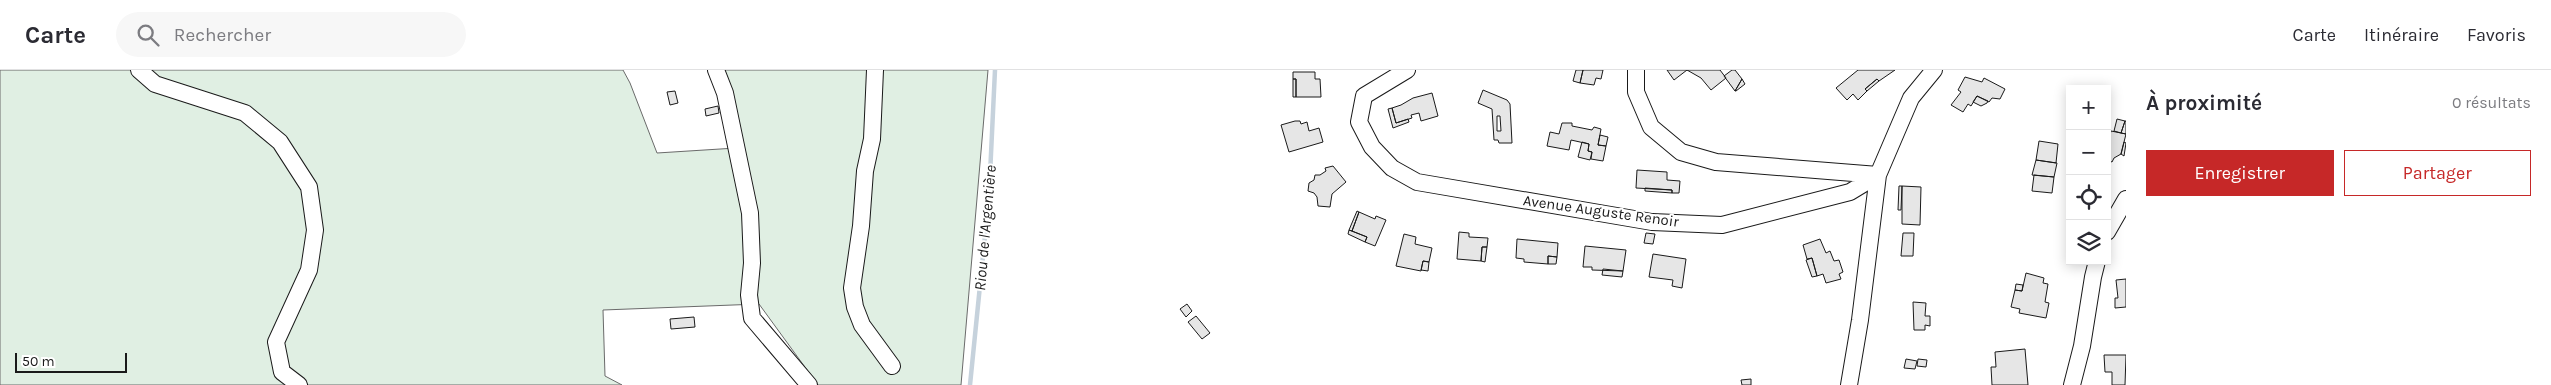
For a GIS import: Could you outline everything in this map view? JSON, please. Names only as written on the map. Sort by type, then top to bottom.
[{"type":"street","points":[[139,70],[156,84],[245,113],[280,142],[309,187],[314,230],[309,270],[276,342],[282,372],[299,385]]},
{"type":"street","points":[[716,70],[725,93],[750,213],[752,263],[749,295],[752,318],[809,385]]},
{"type":"street","points":[[875,70],[872,139],[865,171],[861,226],[852,288],[855,307],[862,325],[892,366]]},
{"type":"street","name":"Avenue Auguste Renoir","points":[[1407,70],[1364,96],[1358,122],[1372,147],[1392,168],[1417,182],[1652,222],[1722,226],[1850,192],[1878,175]]},
{"type":"street","points":[[1636,70],[1636,92],[1651,127],[1681,152],[1716,162],[1878,175]]},
{"type":"street","points":[[1849,385],[1864,293],[1878,175],[1911,98],[1934,70]]},
{"type":"street","points":[[2111,225],[2126,199]]},
{"type":"street","points":[[2072,385],[2082,346],[2096,265]]},
{"type":"green space","points":[[0,70],[623,70],[630,83],[657,153],[736,148],[719,70],[988,70],[961,385],[818,385],[759,304],[603,310],[605,376],[622,385],[0,385]]},
{"type":"building","points":[[1576,70],[1583,70],[1580,83],[1573,81]]},
{"type":"building","points":[[1583,70],[1603,70],[1601,79],[1596,78],[1594,85],[1580,83]]},
{"type":"building","points":[[1667,70],[1687,70],[1674,80]]},
{"type":"building","points":[[1687,70],[1720,70],[1726,78],[1711,90],[1701,78]]},
{"type":"building","points":[[1735,70],[1742,79],[1735,91],[1724,76]]},
{"type":"building","points":[[1858,70],[1895,70],[1879,81],[1877,79],[1865,89],[1867,91],[1858,100],[1853,94],[1847,100],[1836,88]]},
{"type":"building","points":[[1293,72],[1315,72],[1315,79],[1320,79],[1321,97],[1296,97],[1296,79],[1293,79]]},
{"type":"building","points":[[1965,77],[1982,82],[1984,78],[2005,89],[2000,99],[1992,98],[1989,102],[1977,96],[1971,106],[1968,104],[1963,112],[1951,105],[1961,92],[1958,90]]},
{"type":"building","points":[[1293,79],[1296,79],[1296,97],[1293,97]]},
{"type":"building","points":[[1742,79],[1745,84],[1735,91]]},
{"type":"building","points":[[1877,79],[1879,81],[1867,91],[1865,89]]},
{"type":"building","points":[[1483,90],[1507,100],[1510,104],[1512,143],[1499,143],[1498,140],[1494,140],[1492,109],[1478,103]],"holes":[[[1497,116],[1500,116],[1501,131],[1497,131]]]},
{"type":"building","points":[[675,91],[678,103],[670,105],[667,92]]},
{"type":"building","points":[[1432,93],[1438,116],[1421,121],[1419,113],[1411,115],[1412,118],[1396,123],[1392,108],[1413,98]]},
{"type":"building","points":[[1977,96],[1988,101],[1987,103],[1981,106],[1973,102]]},
{"type":"building","points":[[718,106],[719,113],[706,116],[705,109]]},
{"type":"building","points":[[1392,108],[1396,123],[1408,119],[1409,122],[1393,128],[1388,109]]},
{"type":"building","points":[[2117,119],[2125,121],[2121,133],[2114,131]]},
{"type":"building","points":[[1300,121],[1301,124],[1307,122],[1309,131],[1319,128],[1323,142],[1289,152],[1281,125]]},
{"type":"building","points":[[2126,121],[2126,134],[2121,133]]},
{"type":"building","points":[[1562,123],[1572,123],[1572,126],[1592,130],[1594,127],[1601,129],[1598,145],[1606,146],[1603,161],[1591,159],[1592,152],[1588,151],[1589,144],[1571,140],[1569,150],[1547,146],[1550,132],[1559,134]]},
{"type":"building","points":[[2111,131],[2126,134],[2121,154],[2114,158],[2112,162]]},
{"type":"building","points":[[1600,135],[1608,137],[1606,146],[1598,145]]},
{"type":"building","points":[[2039,141],[2058,144],[2056,163],[2036,160]]},
{"type":"building","points":[[1582,142],[1589,144],[1588,151],[1592,152],[1590,160],[1578,157]]},
{"type":"building","points":[[2124,142],[2126,143],[2124,156],[2121,154]]},
{"type":"building","points":[[2036,160],[2057,163],[2054,177],[2032,175]]},
{"type":"building","points":[[1333,166],[1346,182],[1332,194],[1330,207],[1318,206],[1317,197],[1314,193],[1308,191],[1309,183],[1314,180],[1315,175],[1320,175],[1326,171],[1325,168]]},
{"type":"building","points":[[1637,170],[1667,172],[1667,180],[1680,181],[1679,193],[1672,193],[1672,190],[1636,188]]},
{"type":"building","points":[[2034,175],[2054,177],[2052,193],[2032,191]]},
{"type":"building","points":[[1899,186],[1902,186],[1901,210],[1898,210]]},
{"type":"building","points":[[1902,186],[1921,187],[1920,225],[1902,224]]},
{"type":"building","points":[[1645,188],[1672,190],[1672,193],[1645,191]]},
{"type":"building","points":[[1357,211],[1359,212],[1352,231],[1349,230]]},
{"type":"building","points":[[1359,212],[1375,219],[1376,216],[1386,220],[1375,246],[1365,242],[1367,237],[1352,231]]},
{"type":"building","points":[[1349,230],[1367,237],[1365,242],[1348,234]]},
{"type":"building","points":[[1459,232],[1469,233],[1469,237],[1488,238],[1487,247],[1482,247],[1481,261],[1457,259]]},
{"type":"building","points":[[1646,233],[1655,234],[1653,244],[1644,243]]},
{"type":"building","points":[[1903,233],[1914,233],[1913,256],[1901,256]]},
{"type":"building","points":[[1404,234],[1416,237],[1415,244],[1432,248],[1429,262],[1423,261],[1421,271],[1396,266]]},
{"type":"building","points":[[1517,239],[1558,243],[1557,257],[1548,256],[1548,264],[1524,262],[1524,259],[1516,258]]},
{"type":"building","points":[[1820,239],[1826,253],[1830,251],[1834,261],[1839,260],[1843,272],[1839,274],[1841,279],[1826,283],[1823,274],[1817,276],[1812,258],[1807,259],[1803,245]]},
{"type":"building","points":[[1585,246],[1626,250],[1623,271],[1592,270],[1592,267],[1583,267]]},
{"type":"building","points":[[1482,247],[1487,247],[1485,262],[1481,261]]},
{"type":"building","points":[[1653,254],[1686,259],[1682,288],[1672,286],[1673,280],[1649,277]]},
{"type":"building","points":[[1548,256],[1557,257],[1556,264],[1548,264]]},
{"type":"building","points":[[1812,258],[1817,276],[1812,277],[1806,260]]},
{"type":"building","points":[[1423,261],[1429,262],[1428,271],[1421,270]]},
{"type":"building","points":[[1603,269],[1623,271],[1622,277],[1602,275]]},
{"type":"building","points":[[2026,273],[2044,278],[2043,283],[2048,284],[2045,302],[2049,303],[2046,318],[2019,313],[2020,309],[2011,307],[2015,290],[2022,291]]},
{"type":"building","points":[[2126,279],[2126,307],[2115,308],[2115,298],[2118,298],[2116,280]]},
{"type":"building","points":[[2016,284],[2023,285],[2022,291],[2015,290]]},
{"type":"building","points":[[1913,302],[1926,303],[1925,316],[1930,316],[1930,326],[1925,325],[1925,330],[1914,330]]},
{"type":"building","points":[[1187,304],[1192,311],[1186,317],[1180,309]]},
{"type":"building","points":[[1196,316],[1210,333],[1202,339],[1188,322]]},
{"type":"building","points":[[694,317],[695,327],[671,329],[670,319]]},
{"type":"building","points":[[2025,349],[2028,385],[1992,385],[1991,367],[1996,367],[1995,352]]},
{"type":"building","points":[[2104,355],[2126,355],[2125,385],[2112,385],[2112,372],[2105,372]]},
{"type":"building","points":[[1906,359],[1917,361],[1915,369],[1904,368]]},
{"type":"building","points":[[1918,359],[1927,360],[1926,367],[1917,366]]},
{"type":"building","points":[[1751,379],[1751,385],[1742,385],[1741,380]]},
{"type":"waterway","name":"Riou de l'Argentière","points":[[970,385],[989,196],[995,70]]}]
